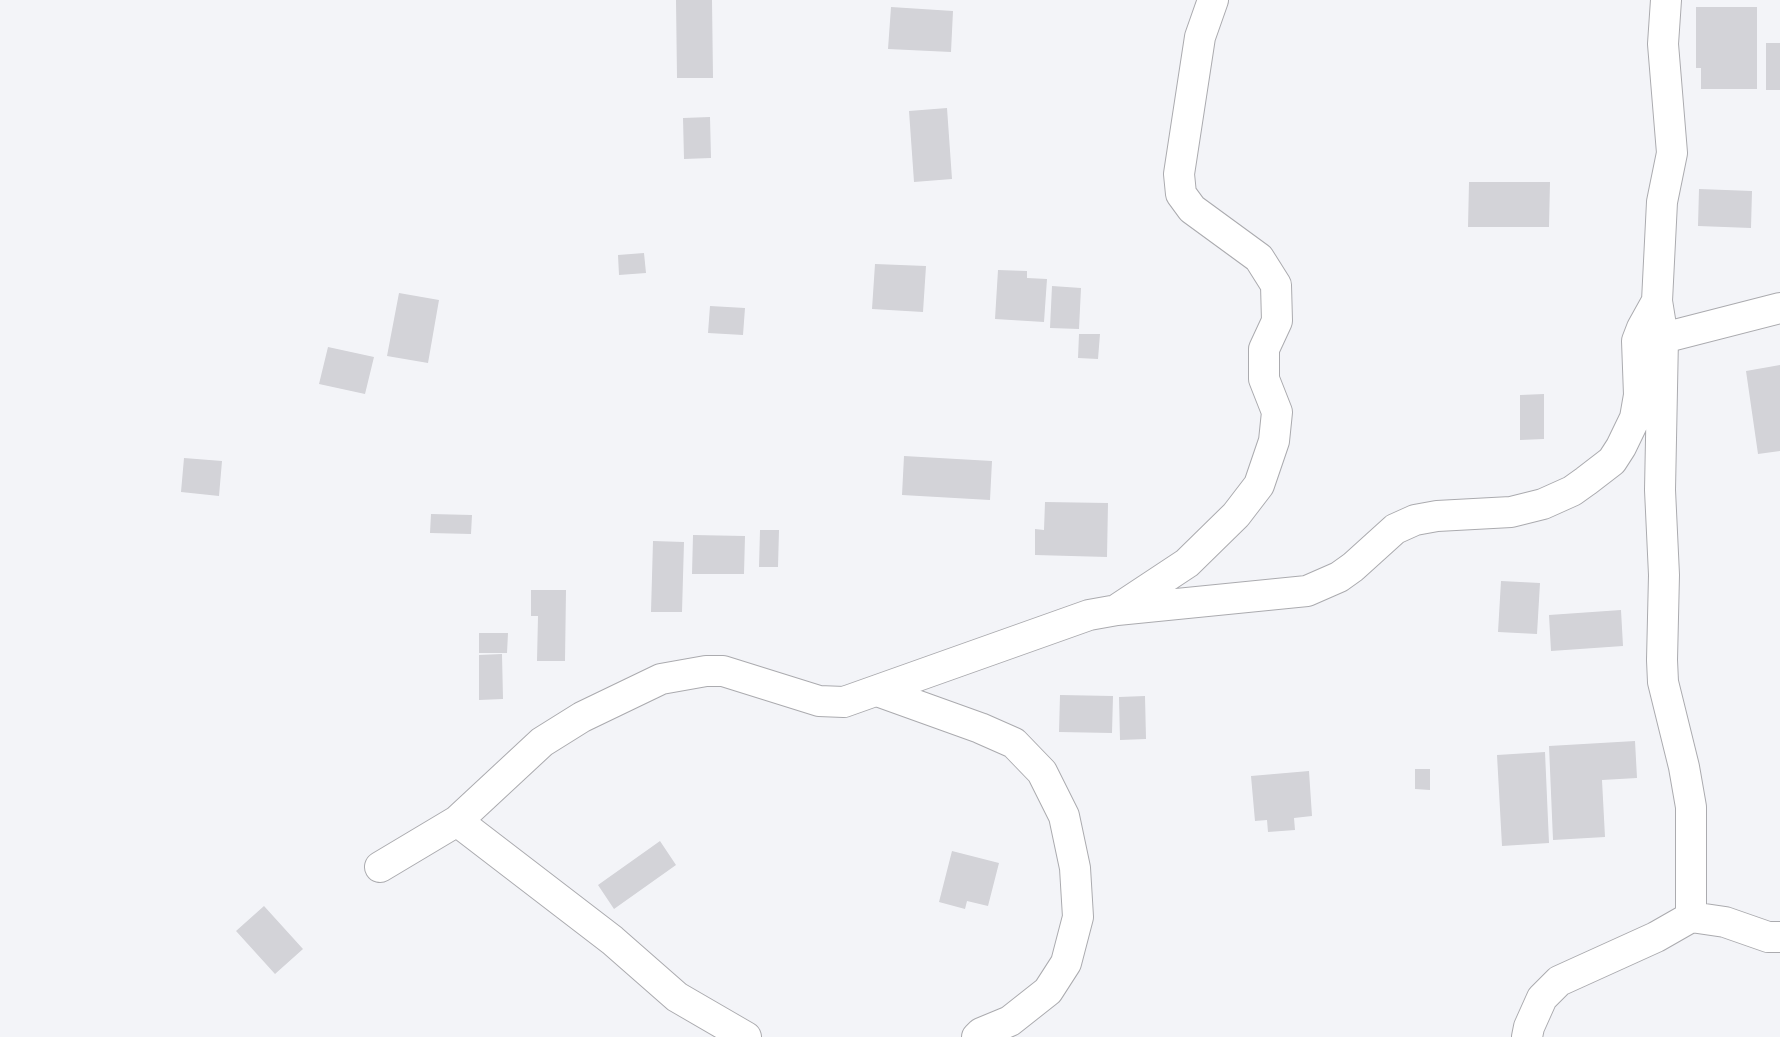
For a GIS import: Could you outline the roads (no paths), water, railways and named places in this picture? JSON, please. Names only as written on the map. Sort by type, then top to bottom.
[{"type":"street","points":[[1117,610],[1187,563],[1236,515],[1259,485],[1273,441],[1277,412],[1264,379],[1264,349],[1277,321],[1276,285],[1259,258],[1192,209],[1181,194],[1179,174],[1200,37],[1213,0]]},
{"type":"street","points":[[1666,0],[1663,44],[1672,153],[1662,202],[1657,301],[1663,338],[1660,490],[1664,575],[1661,660],[1663,682],[1684,767],[1690,807],[1691,917]]},
{"type":"street","points":[[380,867],[457,821],[542,743],[582,717],[661,679],[706,671],[723,671],[819,701],[844,702],[1089,615],[1307,591],[1339,577],[1395,529],[1415,520],[1528,509],[1572,491],[1612,461],[1636,418],[1639,395],[1637,341],[1657,301]]},
{"type":"street","points":[[1663,338],[1780,308]]},
{"type":"street","points":[[877,691],[1014,743],[1042,772],[1065,816],[1075,868],[1079,917],[1066,963],[1048,991],[1010,1021],[977,1037]]},
{"type":"street","points":[[457,821],[612,940],[677,997],[746,1037]]},
{"type":"street","points":[[1527,1037],[1542,998],[1559,981],[1656,937],[1691,917],[1725,922],[1768,937],[1780,937]]}]
